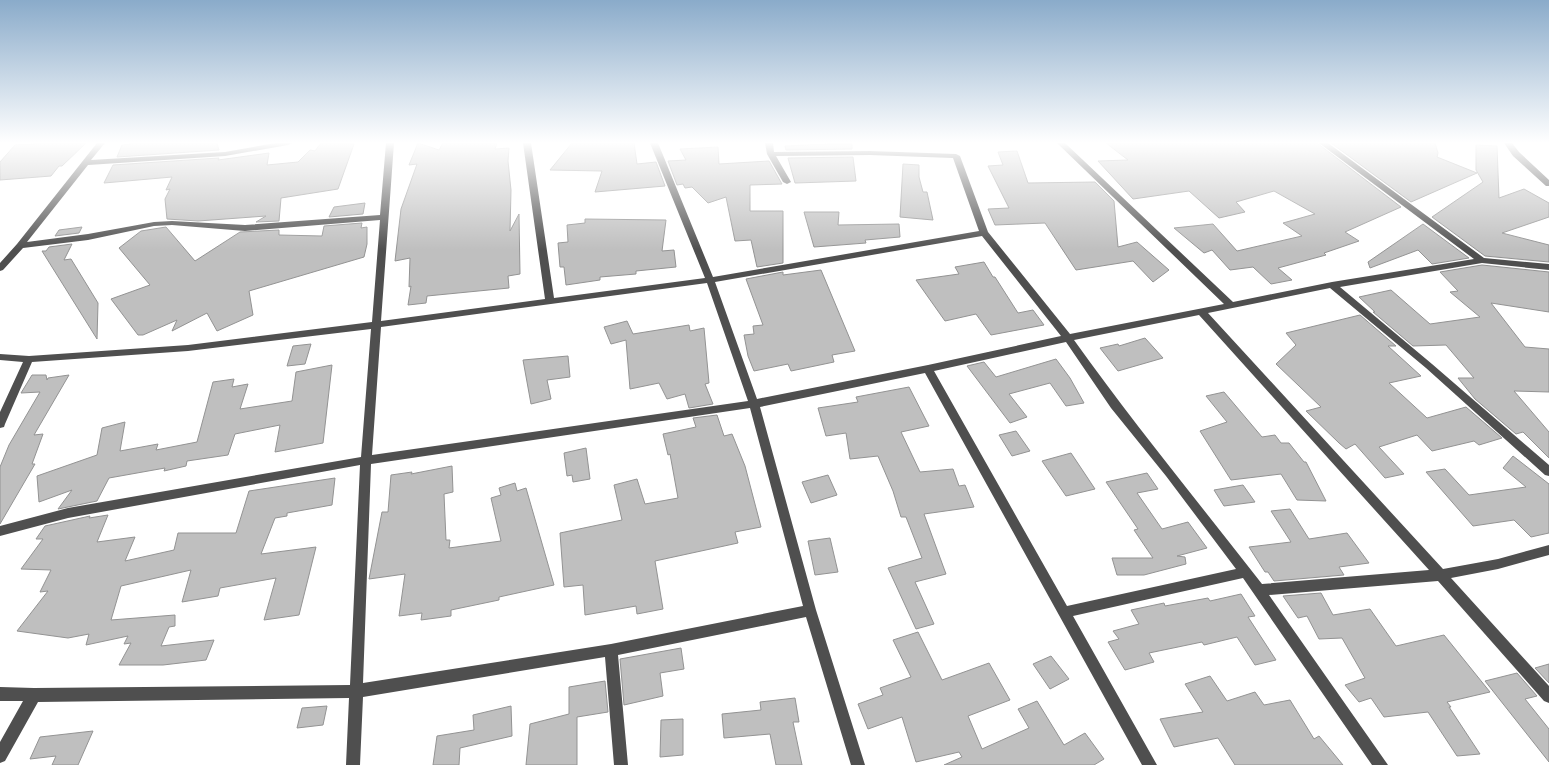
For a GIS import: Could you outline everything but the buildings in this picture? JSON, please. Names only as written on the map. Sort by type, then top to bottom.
[{"type":"street","points":[[0,268],[20,246],[73,179]]},
{"type":"street","points":[[353,765],[366,460],[387,179]]},
{"type":"street","points":[[532,179],[550,302]]},
{"type":"street","points":[[669,179],[710,280],[754,404],[810,610],[858,765]]},
{"type":"street","points":[[964,179],[984,233],[1068,338],[1115,406],[1170,473],[1259,590],[1381,765]]},
{"type":"street","points":[[1098,179],[1232,306]]},
{"type":"street","points":[[1372,179],[1482,260]]},
{"type":"street","points":[[20,246],[88,237],[154,224],[172,223],[246,228],[383,216]]},
{"type":"street","points":[[0,357],[29,359],[188,348],[375,325],[710,280],[984,233]]},
{"type":"street","points":[[0,531],[68,513],[366,460],[754,404],[928,369],[1068,338],[1332,286],[1482,260],[1549,267]]},
{"type":"street","points":[[1332,286],[1429,366],[1549,472]]},
{"type":"street","points":[[1202,312],[1549,696]]},
{"type":"street","points":[[0,424],[29,359]]},
{"type":"street","points":[[928,369],[1150,765]]},
{"type":"street","points":[[1259,590],[1439,575],[1498,564],[1549,550]]},
{"type":"street","points":[[1064,612],[1245,572]]},
{"type":"street","points":[[0,694],[357,691],[611,650],[810,610]]},
{"type":"street","points":[[611,650],[621,765]]},
{"type":"street","points":[[0,756],[34,695]]}]
